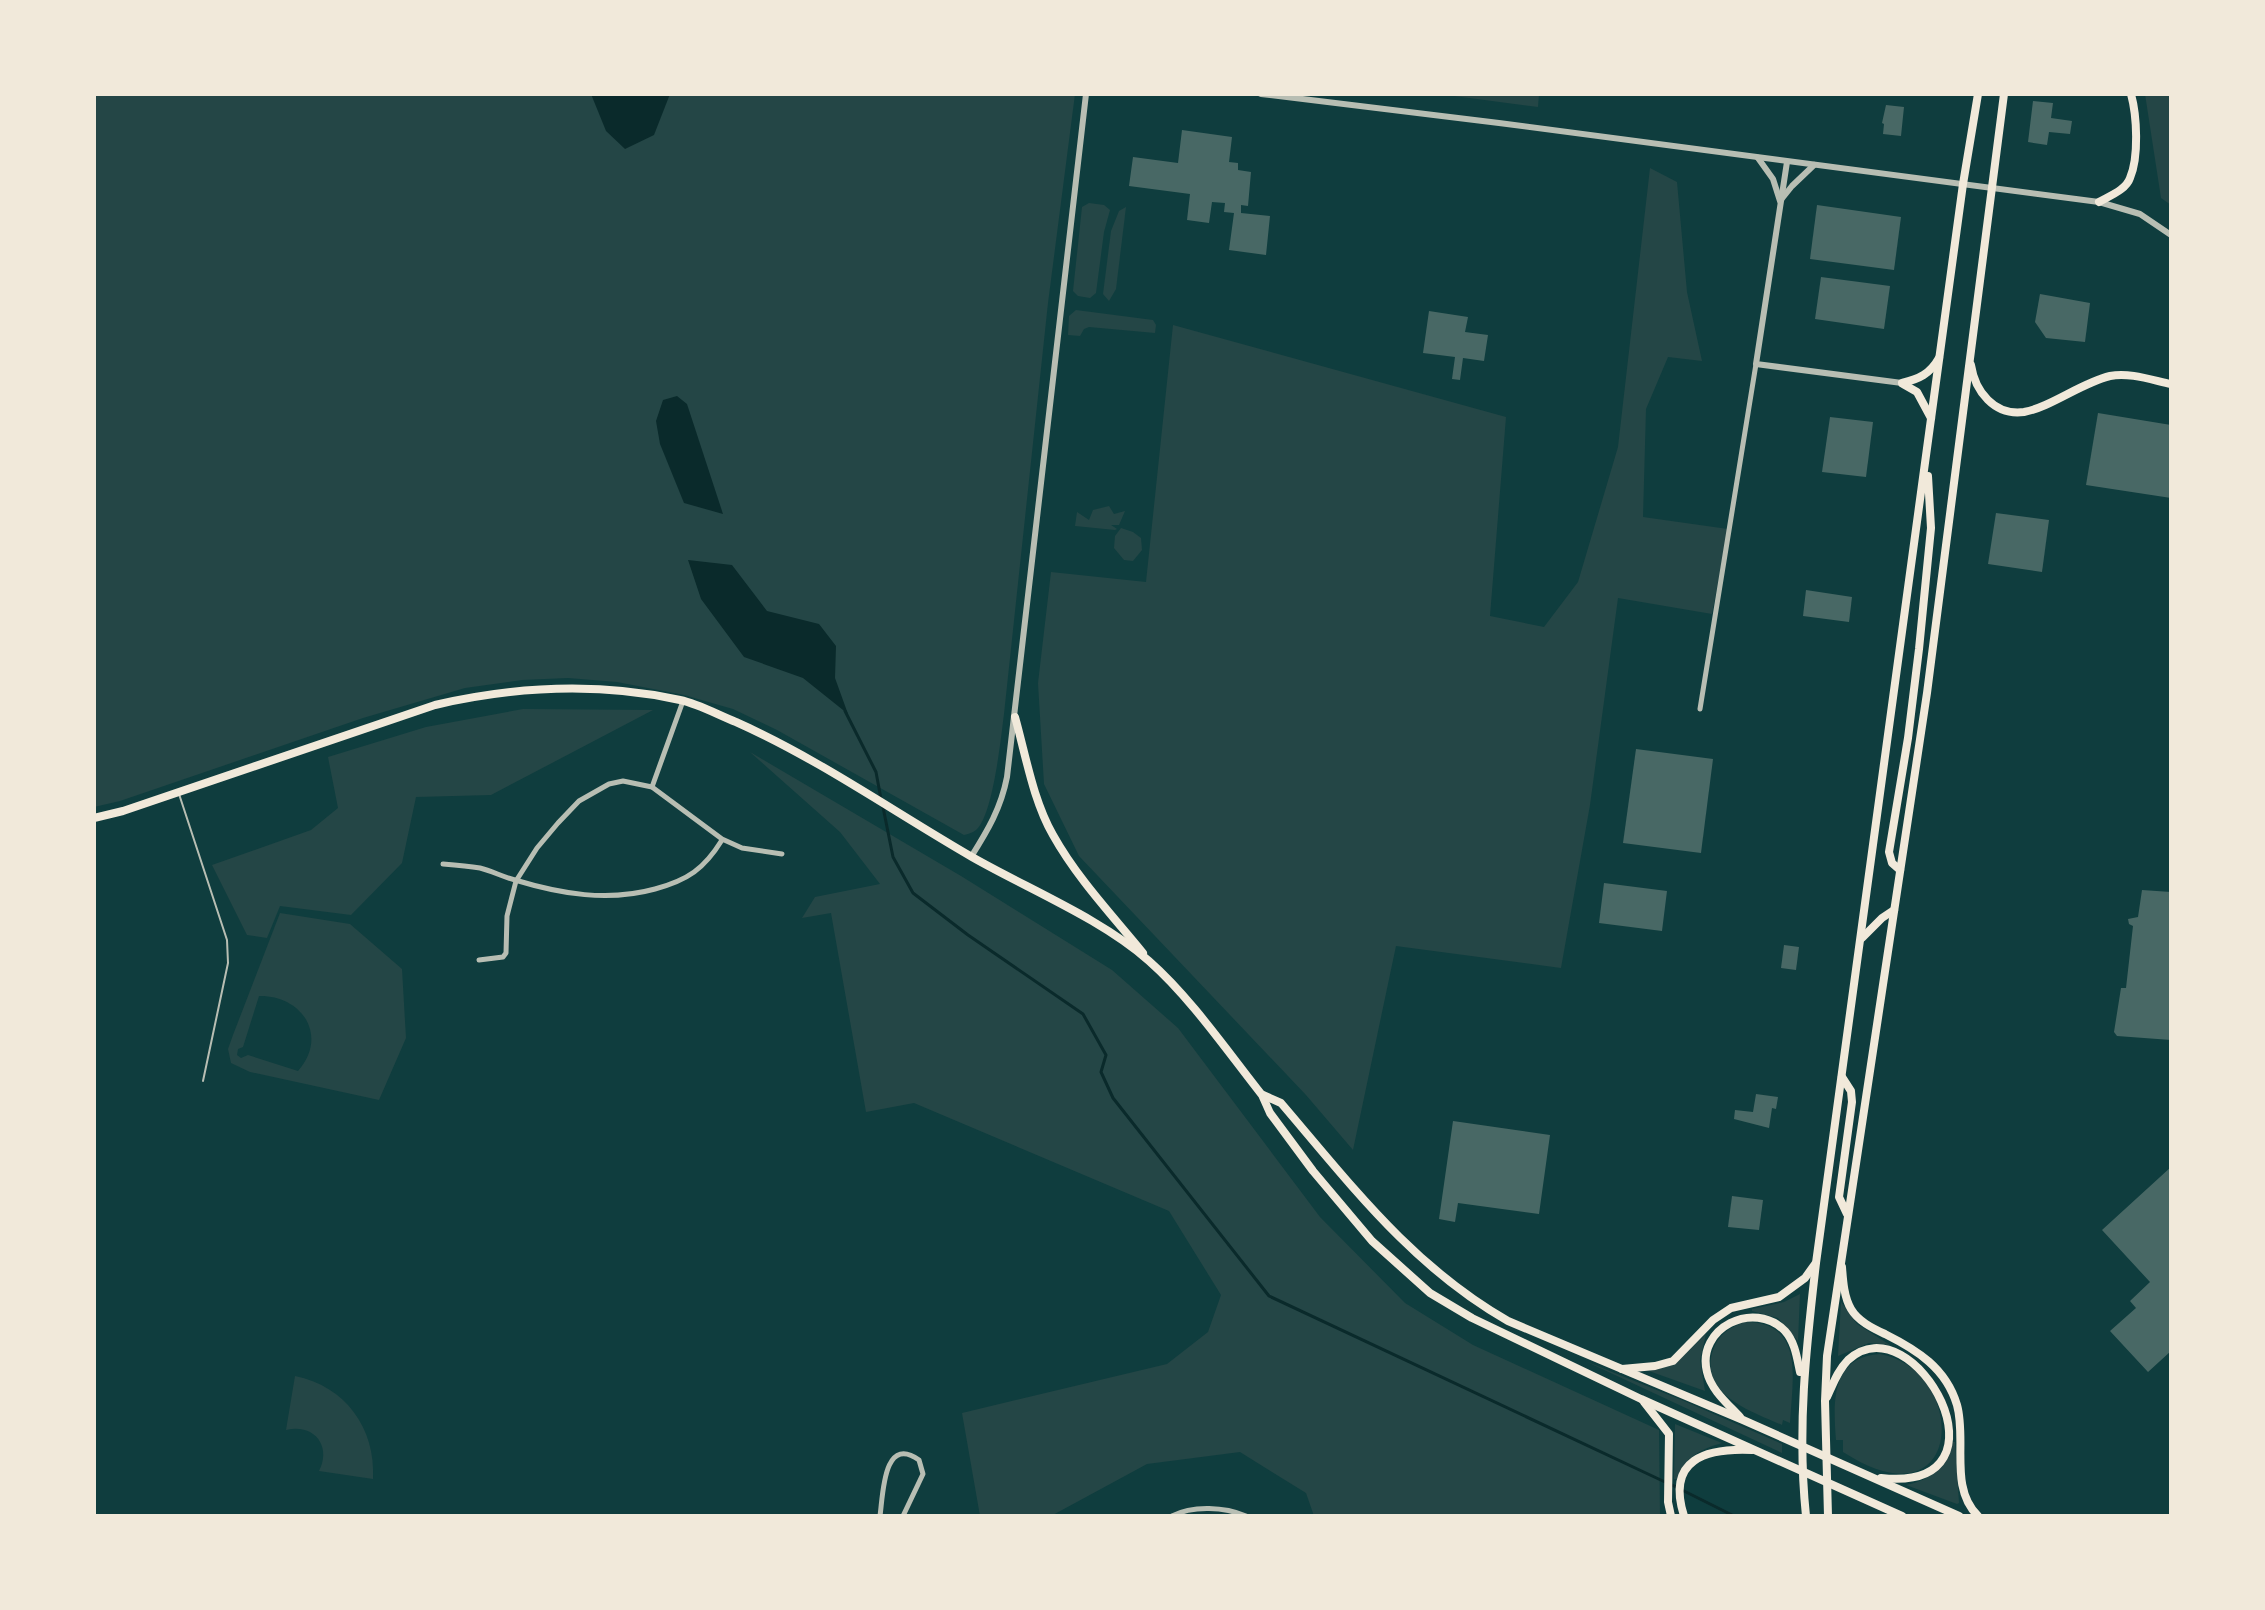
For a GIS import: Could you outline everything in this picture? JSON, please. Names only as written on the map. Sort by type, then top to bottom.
[{"type":"main road","points":[[1804,1516],[1802,1381],[1816,1263],[1882,768],[1978,94]]},
{"type":"main road","points":[[1828,1516],[1827,1356],[1931,664],[2004,94]]},
{"type":"main road","points":[[2099,202],[2124,187],[2130,179],[2138,126],[2131,94]]},
{"type":"main road","points":[[1969,352],[1973,381],[1984,398],[2010,412],[2026,412],[2095,380],[2114,375],[2171,384]]},
{"type":"main road","points":[[1902,383],[1920,379],[1933,369],[1941,354]]},
{"type":"main road","points":[[1902,383],[1917,392],[1932,423]]},
{"type":"main road","points":[[1900,870],[1892,863],[1889,852],[1908,738],[1931,528],[1927,459]]},
{"type":"main road","points":[[94,818],[179,793],[435,705],[467,697],[523,689],[568,687],[616,690],[683,700],[759,733],[875,798],[971,857],[1098,926],[1148,960]]},
{"type":"main road","points":[[1015,717],[1052,834],[1071,863],[1262,1095],[1278,1124],[1372,1241],[1430,1293],[1472,1318],[1641,1399],[1902,1516]]},
{"type":"main road","points":[[1861,939],[1894,910]]},
{"type":"main road","points":[[1841,1075],[1851,1091],[1852,1102],[1839,1197],[1847,1215]]},
{"type":"main road","points":[[1262,1095],[1281,1103],[1377,1215],[1439,1276],[1474,1302],[1508,1321],[1959,1516]]},
{"type":"main road","points":[[1840,1255],[1847,1302],[1856,1316],[1870,1327],[1914,1349],[1944,1379],[1956,1403],[1960,1422],[1962,1490],[1970,1508],[1978,1516]]},
{"type":"main road","points":[[1620,1369],[1673,1361],[1713,1320],[1731,1308],[1779,1297],[1805,1278],[1816,1263]]},
{"type":"main road","points":[[1743,1420],[1718,1394],[1706,1371],[1706,1356],[1713,1338],[1725,1325],[1738,1318],[1751,1317],[1775,1324],[1786,1332],[1793,1343],[1802,1381]]},
{"type":"main road","points":[[1825,1401],[1838,1373],[1850,1359],[1871,1349],[1895,1352],[1916,1366],[1941,1397],[1948,1426],[1946,1452],[1941,1462],[1914,1479],[1873,1477]]},
{"type":"main road","points":[[1641,1399],[1669,1434],[1671,1516]]},
{"type":"main road","points":[[1684,1516],[1680,1496],[1682,1483],[1694,1461],[1707,1453],[1723,1449],[1757,1450]]},
{"type":"main road","points":[[1893,1514],[1913,1516]]},
{"type":"street","points":[[971,857],[992,824],[1002,800],[1015,717],[1086,94]]},
{"type":"street","points":[[1261,94],[2099,202],[2140,214],[2171,235]]},
{"type":"street","points":[[1758,158],[1773,179],[1780,201]]},
{"type":"street","points":[[1700,709],[1787,162]]},
{"type":"street","points":[[1780,201],[1814,165]]},
{"type":"street","points":[[1756,364],[1902,383]]},
{"type":"street","points":[[652,787],[683,700]]},
{"type":"street","points":[[479,960],[503,957],[506,953],[507,916],[516,881],[537,848],[579,801],[609,784],[623,781],[652,787],[722,839],[742,848],[782,854]]},
{"type":"street","points":[[443,864],[483,869],[516,881],[587,896],[631,896],[672,884],[694,873],[710,860],[722,839]]},
{"type":"street","points":[[880,1516],[887,1467],[896,1456],[906,1454],[919,1460],[923,1474],[903,1516]]},
{"type":"street","points":[[1172,1516],[1185,1509],[1234,1511],[1246,1516]]},
{"type":"street","points":[[1200,1510],[1205,1516]]},
{"type":"lane","points":[[179,793],[227,940],[228,963],[203,1081]]},
{"type":"shaded area","points":[[94,94],[1075,94],[1048,303],[1001,740],[992,793],[976,830],[964,835],[777,730],[733,709],[684,695],[617,682],[568,678],[522,680],[465,688],[363,718],[120,801],[94,807]]},
{"type":"shaded area","points":[[591,94],[670,94],[654,135],[625,149],[606,131]]},
{"type":"shaded area","points":[[1439,94],[1539,94],[1538,107]]},
{"type":"shaded area","points":[[2145,94],[2171,94],[2171,205],[2161,198]]},
{"type":"shaded area","points":[[1650,168],[1677,182],[1687,292],[1702,361],[1668,357],[1646,409],[1643,517],[1728,529],[1712,614],[1618,598],[1590,805],[1561,968],[1396,946],[1353,1150],[1306,1095],[1079,856],[1044,784],[1038,683],[1051,572],[1146,582],[1173,325],[1506,417],[1490,616],[1544,627],[1578,582],[1618,447]]},
{"type":"shaded area","points":[[1089,203],[1104,205],[1110,210],[1096,293],[1090,298],[1078,296],[1073,291],[1082,207]]},
{"type":"shaded area","points":[[1126,207],[1116,289],[1109,301],[1103,294],[1111,231],[1119,211]]},
{"type":"shaded area","points":[[1076,310],[1153,320],[1155,333],[1089,327],[1080,336],[1068,335],[1069,316]]},
{"type":"shaded area","points":[[677,396],[687,404],[723,514],[684,503],[660,444],[656,421],[663,400]]},
{"type":"shaded area","points":[[1109,506],[1114,514],[1125,511],[1119,525],[1111,525],[1117,529],[1075,526],[1077,512],[1089,520],[1093,510]]},
{"type":"shaded area","points":[[1121,528],[1141,538],[1142,550],[1133,561],[1124,560],[1114,548],[1115,536]]},
{"type":"shaded area","points":[[688,560],[732,565],[767,611],[819,624],[836,646],[835,678],[848,714],[803,678],[744,657],[701,599]]},
{"type":"shaded area","points":[[523,709],[653,710],[491,795],[416,797],[402,863],[351,915],[280,906],[267,938],[247,935],[212,865],[311,830],[338,808],[328,757],[426,727]]},
{"type":"shaded area","points":[[750,752],[961,876],[1112,970],[1178,1028],[1320,1217],[1405,1303],[1473,1345],[1659,1430],[1660,1516],[1314,1516],[1306,1493],[1240,1452],[1147,1464],[1051,1516],[980,1516],[962,1413],[1167,1364],[1208,1332],[1221,1295],[1169,1211],[914,1103],[866,1112],[831,913],[802,918],[815,897],[880,884],[840,832]]},
{"type":"shaded area","points":[[280,913],[350,924],[402,969],[406,1038],[379,1100],[250,1072],[231,1063],[228,1049]],"holes":[[[259,996],[288,1002],[298,1010],[311,1032],[307,1058],[298,1071],[248,1055],[241,1058],[237,1055],[238,1049],[243,1047]]]},
{"type":"shaded area","points":[[1800,1294],[1798,1341],[1778,1318],[1752,1311],[1784,1302]]},
{"type":"shaded area","points":[[1841,1302],[1857,1324],[1890,1345],[1869,1343],[1838,1356]]},
{"type":"shaded area","points":[[1745,1322],[1765,1325],[1778,1332],[1787,1343],[1793,1373],[1790,1423],[1783,1420],[1782,1425],[1743,1407],[1720,1390],[1713,1378],[1710,1365],[1715,1345],[1725,1332]]},
{"type":"shaded area","points":[[1706,1334],[1700,1360],[1705,1391],[1649,1371],[1674,1365]]},
{"type":"shaded area","points":[[1880,1354],[1909,1366],[1929,1387],[1940,1413],[1941,1439],[1932,1460],[1913,1472],[1884,1471],[1843,1452],[1843,1440],[1836,1440],[1838,1384],[1852,1363]]},
{"type":"shaded area","points":[[1585,1361],[1782,1444],[1782,1453]]},
{"type":"shaded area","points":[[295,1376],[329,1389],[354,1412],[369,1443],[373,1479],[319,1471],[323,1453],[318,1438],[305,1430],[286,1430]]},
{"type":"shaded area","points":[[1675,1424],[1722,1443],[1695,1455],[1677,1479],[1674,1479]]},
{"type":"shaded area","points":[[1952,1442],[1955,1442],[1959,1503],[1906,1485],[1923,1480],[1936,1471],[1946,1459]]},
{"type":"building","points":[[2033,101],[2053,103],[2051,118],[2072,121],[2070,134],[2049,132],[2047,145],[2028,142]]},
{"type":"building","points":[[1886,105],[1904,107],[1901,136],[1883,134]]},
{"type":"building","points":[[1182,130],[1232,137],[1229,162],[1238,163],[1238,170],[1251,172],[1248,206],[1241,205],[1241,213],[1270,216],[1266,255],[1229,250],[1234,213],[1224,212],[1225,203],[1212,202],[1209,223],[1187,220],[1190,194],[1129,186],[1133,157],[1178,163]]},
{"type":"building","points":[[1817,205],[1901,217],[1894,270],[1810,259]]},
{"type":"building","points":[[1821,277],[1890,286],[1884,329],[1815,319]]},
{"type":"building","points":[[2040,294],[2090,303],[2085,342],[2046,338],[2035,322]]},
{"type":"building","points":[[1429,311],[1468,317],[1465,332],[1488,335],[1484,361],[1463,358],[1460,380],[1452,379],[1455,357],[1423,353]]},
{"type":"building","points":[[2098,413],[2171,425],[2171,498],[2086,485]]},
{"type":"building","points":[[1830,417],[1873,422],[1866,477],[1822,472]]},
{"type":"building","points":[[1996,513],[2049,520],[2042,572],[1988,564]]},
{"type":"building","points":[[1806,590],[1852,597],[1849,622],[1803,616]]},
{"type":"building","points":[[1636,749],[1713,759],[1701,853],[1623,843]]},
{"type":"building","points":[[1604,883],[1667,891],[1662,931],[1599,923]]},
{"type":"building","points":[[2142,890],[2171,892],[2171,1040],[2117,1036],[2114,1032],[2121,988],[2126,988],[2133,926],[2128,919],[2138,917]]},
{"type":"building","points":[[1784,945],[1799,947],[1796,970],[1781,968]]},
{"type":"building","points":[[1756,1094],[1778,1097],[1776,1109],[1772,1108],[1769,1128],[1734,1119],[1735,1110],[1753,1112]]},
{"type":"building","points":[[1453,1121],[1550,1135],[1539,1214],[1458,1203],[1455,1222],[1439,1219]]},
{"type":"building","points":[[2171,1167],[2171,1351],[2148,1372],[2110,1331],[2136,1308],[2130,1301],[2150,1282],[2102,1230]]},
{"type":"building","points":[[1732,1196],[1763,1200],[1759,1230],[1728,1227]]},
{"type":"waterway","points":[[845,711],[876,772],[881,799]]},
{"type":"waterway","points":[[883,807],[893,857],[913,893],[1083,1014],[1106,1055],[1101,1072],[1113,1098],[1269,1296],[1665,1482]]},
{"type":"waterway","points":[[1672,1485],[1734,1516]]}]
